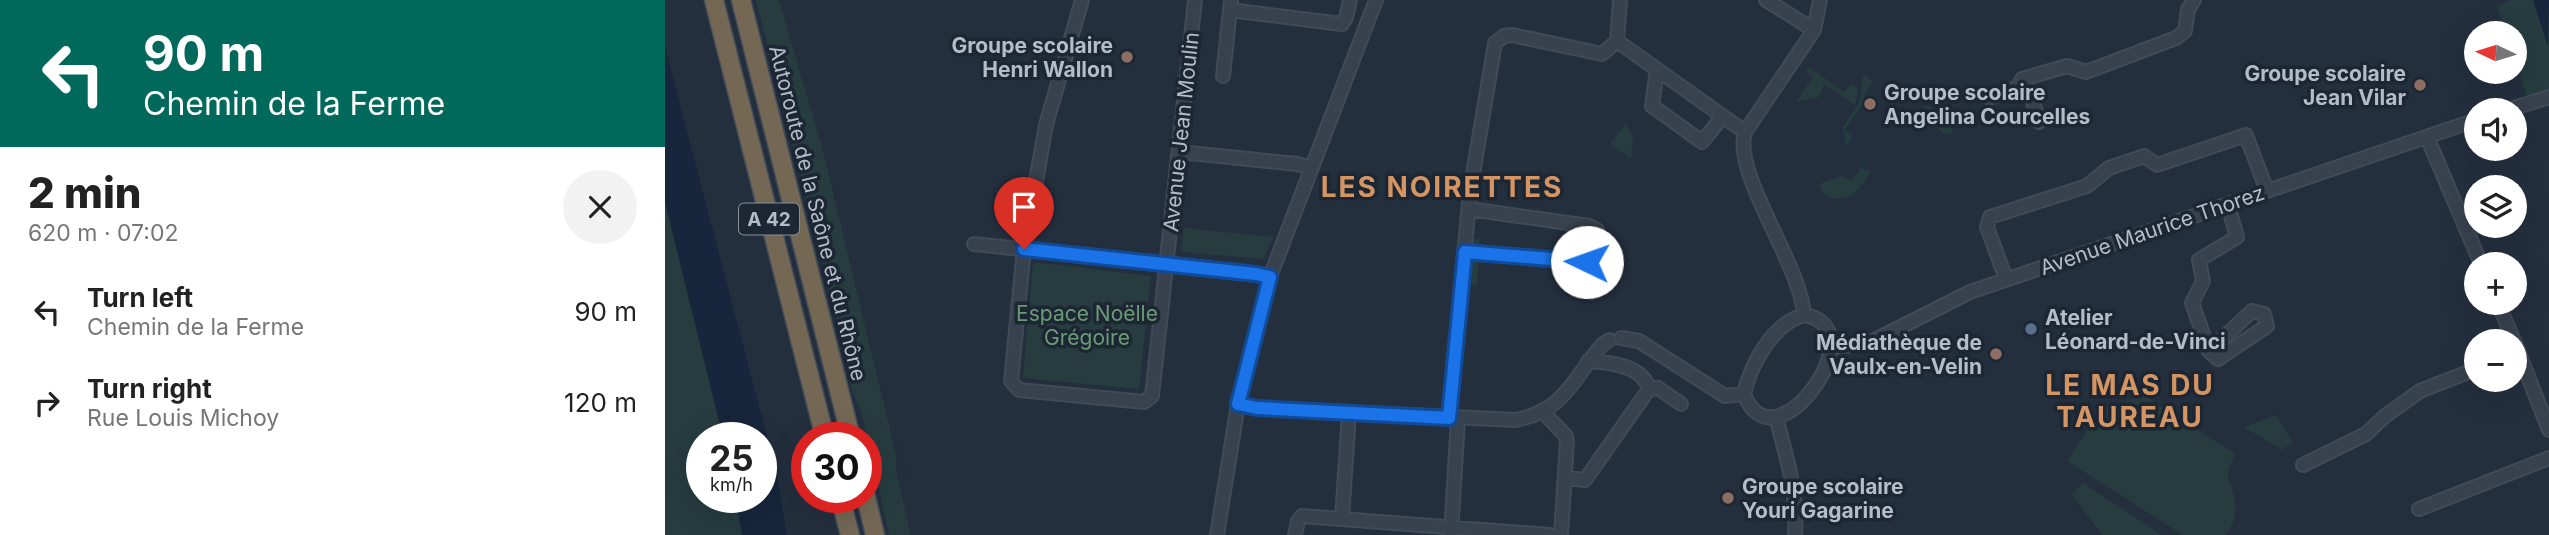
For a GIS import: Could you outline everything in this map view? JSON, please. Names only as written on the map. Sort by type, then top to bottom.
[{"type":"highway","name":"A 42","points":[[714,0],[821,422]]},
{"type":"highway","name":"Autoroute de la Saône et du Rhône","points":[[741,0],[847,422]]},
{"type":"highway","points":[[844,513],[848,531]]},
{"type":"highway","points":[[870,513],[875,535]]},
{"type":"street","points":[[1082,0],[1046,125],[1024,249],[1011,381],[1014,386],[1019,390],[1149,401],[1152,396],[1167,265]]},
{"type":"street","name":"Avenue Jean Moulin","points":[[1167,265],[1195,0]]},
{"type":"street","points":[[1223,76],[1230,5],[1342,24],[1350,0]]},
{"type":"street","points":[[1217,535],[1238,404],[1270,277],[1376,0]]},
{"type":"street","points":[[1451,531],[1454,418],[1465,252],[1469,209],[1495,43],[1513,35],[1602,54],[1616,41],[1620,0]]},
{"type":"street","points":[[1766,0],[1814,30]]},
{"type":"street","points":[[1804,315],[1800,291],[1742,152],[1745,132],[1814,30],[1820,0]]},
{"type":"street","points":[[1989,98],[2018,87],[2022,79],[2067,66],[2086,72],[2176,38],[2185,32],[2187,9],[2194,0]]},
{"type":"street","points":[[1616,41],[1745,132]]},
{"type":"street","points":[[1657,69],[1652,106],[1702,142],[1723,116]]},
{"type":"street","points":[[2022,79],[2031,91],[2039,122]]},
{"type":"street","points":[[2527,104],[2549,97]]},
{"type":"street","name":"Avenue Maurice Thorez","points":[[1832,347],[1867,344],[1953,299],[2006,279],[2464,124]]},
{"type":"street","points":[[2006,279],[1987,227],[1990,217],[2087,186],[2109,167],[2144,156],[2157,165],[2246,135],[2267,191]]},
{"type":"street","points":[[2427,137],[2476,252]]},
{"type":"street","points":[[1180,152],[1297,164],[1311,168]]},
{"type":"street","points":[[2209,351],[2252,311],[2265,314],[2267,326],[2218,359],[2209,351],[2193,303],[2203,281],[2199,260],[2237,237],[2228,205]]},
{"type":"street","points":[[1465,252],[1580,263],[1593,257],[1601,241],[1597,230],[1589,226],[1469,209]]},
{"type":"street","points":[[974,244],[1270,277]]},
{"type":"street","points":[[1813,316],[1824,324],[1830,332],[1832,347],[1816,382],[1790,412],[1776,418],[1763,418],[1754,413],[1744,394],[1748,378],[1767,343],[1794,318],[1813,316]]},
{"type":"street","points":[[1238,404],[1257,408],[1515,420],[1543,412],[1557,402],[1602,345],[1615,339],[1639,341],[1725,396],[1744,394]]},
{"type":"street","points":[[1588,361],[1607,362],[1628,369],[1646,380],[1649,389]]},
{"type":"street","points":[[2303,465],[2366,434],[2385,416],[2420,391],[2464,374]]},
{"type":"street","points":[[2527,375],[2549,430]]},
{"type":"street","points":[[1566,478],[1585,480],[1649,389],[1658,388],[1681,404]]},
{"type":"street","points":[[1543,412],[1566,436],[1566,478],[1561,535]]},
{"type":"street","points":[[1342,519],[1349,413]]},
{"type":"street","points":[[1776,418],[1797,509],[1795,535]]},
{"type":"street","points":[[2419,509],[2549,458]]},
{"type":"street","points":[[1296,535],[1302,516],[1451,531],[1551,535]]},
{"type":"green space","points":[[756,0],[779,0],[822,147],[896,455],[896,471],[911,535],[889,535],[882,503],[882,422],[864,422],[852,391],[831,292]]},
{"type":"green space","points":[[2511,0],[2549,0],[2549,89],[2527,97],[2523,84],[2527,84],[2527,21],[2502,21],[2497,6]]},
{"type":"green space","points":[[1809,67],[1844,92],[1851,83],[1858,89],[1855,105],[1824,84],[1819,97],[1796,102],[1813,77],[1806,71]]},
{"type":"green space","points":[[1863,74],[1873,82],[1864,96],[1866,99],[1844,130],[1853,137],[1846,147],[1842,129],[1860,102]]},
{"type":"green space","points":[[1925,106],[1931,106],[1951,120],[1952,133],[1945,134],[1930,123],[1918,121],[1916,117],[1924,115]]},
{"type":"green space","points":[[1626,123],[1633,137],[1631,159],[1610,144]]},
{"type":"green space","points":[[1861,168],[1871,172],[1859,188],[1845,198],[1832,198],[1823,192],[1819,184],[1842,176],[1852,181]]},
{"type":"green space","points":[[665,202],[719,422],[686,422],[686,513],[739,513],[742,535],[665,535]]},
{"type":"green space","points":[[1184,228],[1273,237],[1264,259],[1181,252]]},
{"type":"green space","points":[[1457,238],[1480,239],[1477,285],[1454,283]]},
{"type":"green space","name":"Espace Noëlle Grégoire","points":[[1033,262],[1151,276],[1139,389],[1023,378]]},
{"type":"green space","points":[[2142,394],[2235,454],[2227,474],[2235,513],[2234,521],[2225,535],[2183,535],[2067,461],[2104,405],[2119,404]]},
{"type":"green space","points":[[2276,415],[2293,442],[2282,450],[2244,427]]},
{"type":"green space","points":[[2083,483],[2162,535],[2102,535],[2071,494]]},
{"type":"water","points":[[2549,0],[2548,46],[2533,1]]},
{"type":"water","points":[[665,47],[763,422],[719,422],[665,202]]},
{"type":"water","points":[[777,475],[787,535],[742,535],[739,513],[777,513]]},
{"type":"place","name":"Groupe scolaire Henri Wallon","points":[[1127,57]]},
{"type":"place","name":"Groupe scolaire Jean Vilar","points":[[2420,85]]},
{"type":"place","name":"Groupe scolaire Angelina Courcelles","points":[[1870,104]]},
{"type":"place","name":"Atelier Léonard-de-Vinci","points":[[2031,329]]},
{"type":"place","name":"Médiathèque de Vaulx-en-Velin","points":[[1996,354]]},
{"type":"place","name":"Groupe scolaire Youri Gagarine","points":[[1728,498]]},
{"type":"district","name":"LES NOIRETTES","points":[[1442,187]]},
{"type":"district","name":"LE MAS DU TAUREAU","points":[[2130,401]]},
{"type":"route","points":[[1024,249],[1270,277],[1238,404],[1257,408],[1449,418],[1465,252],[1587,262]]}]
